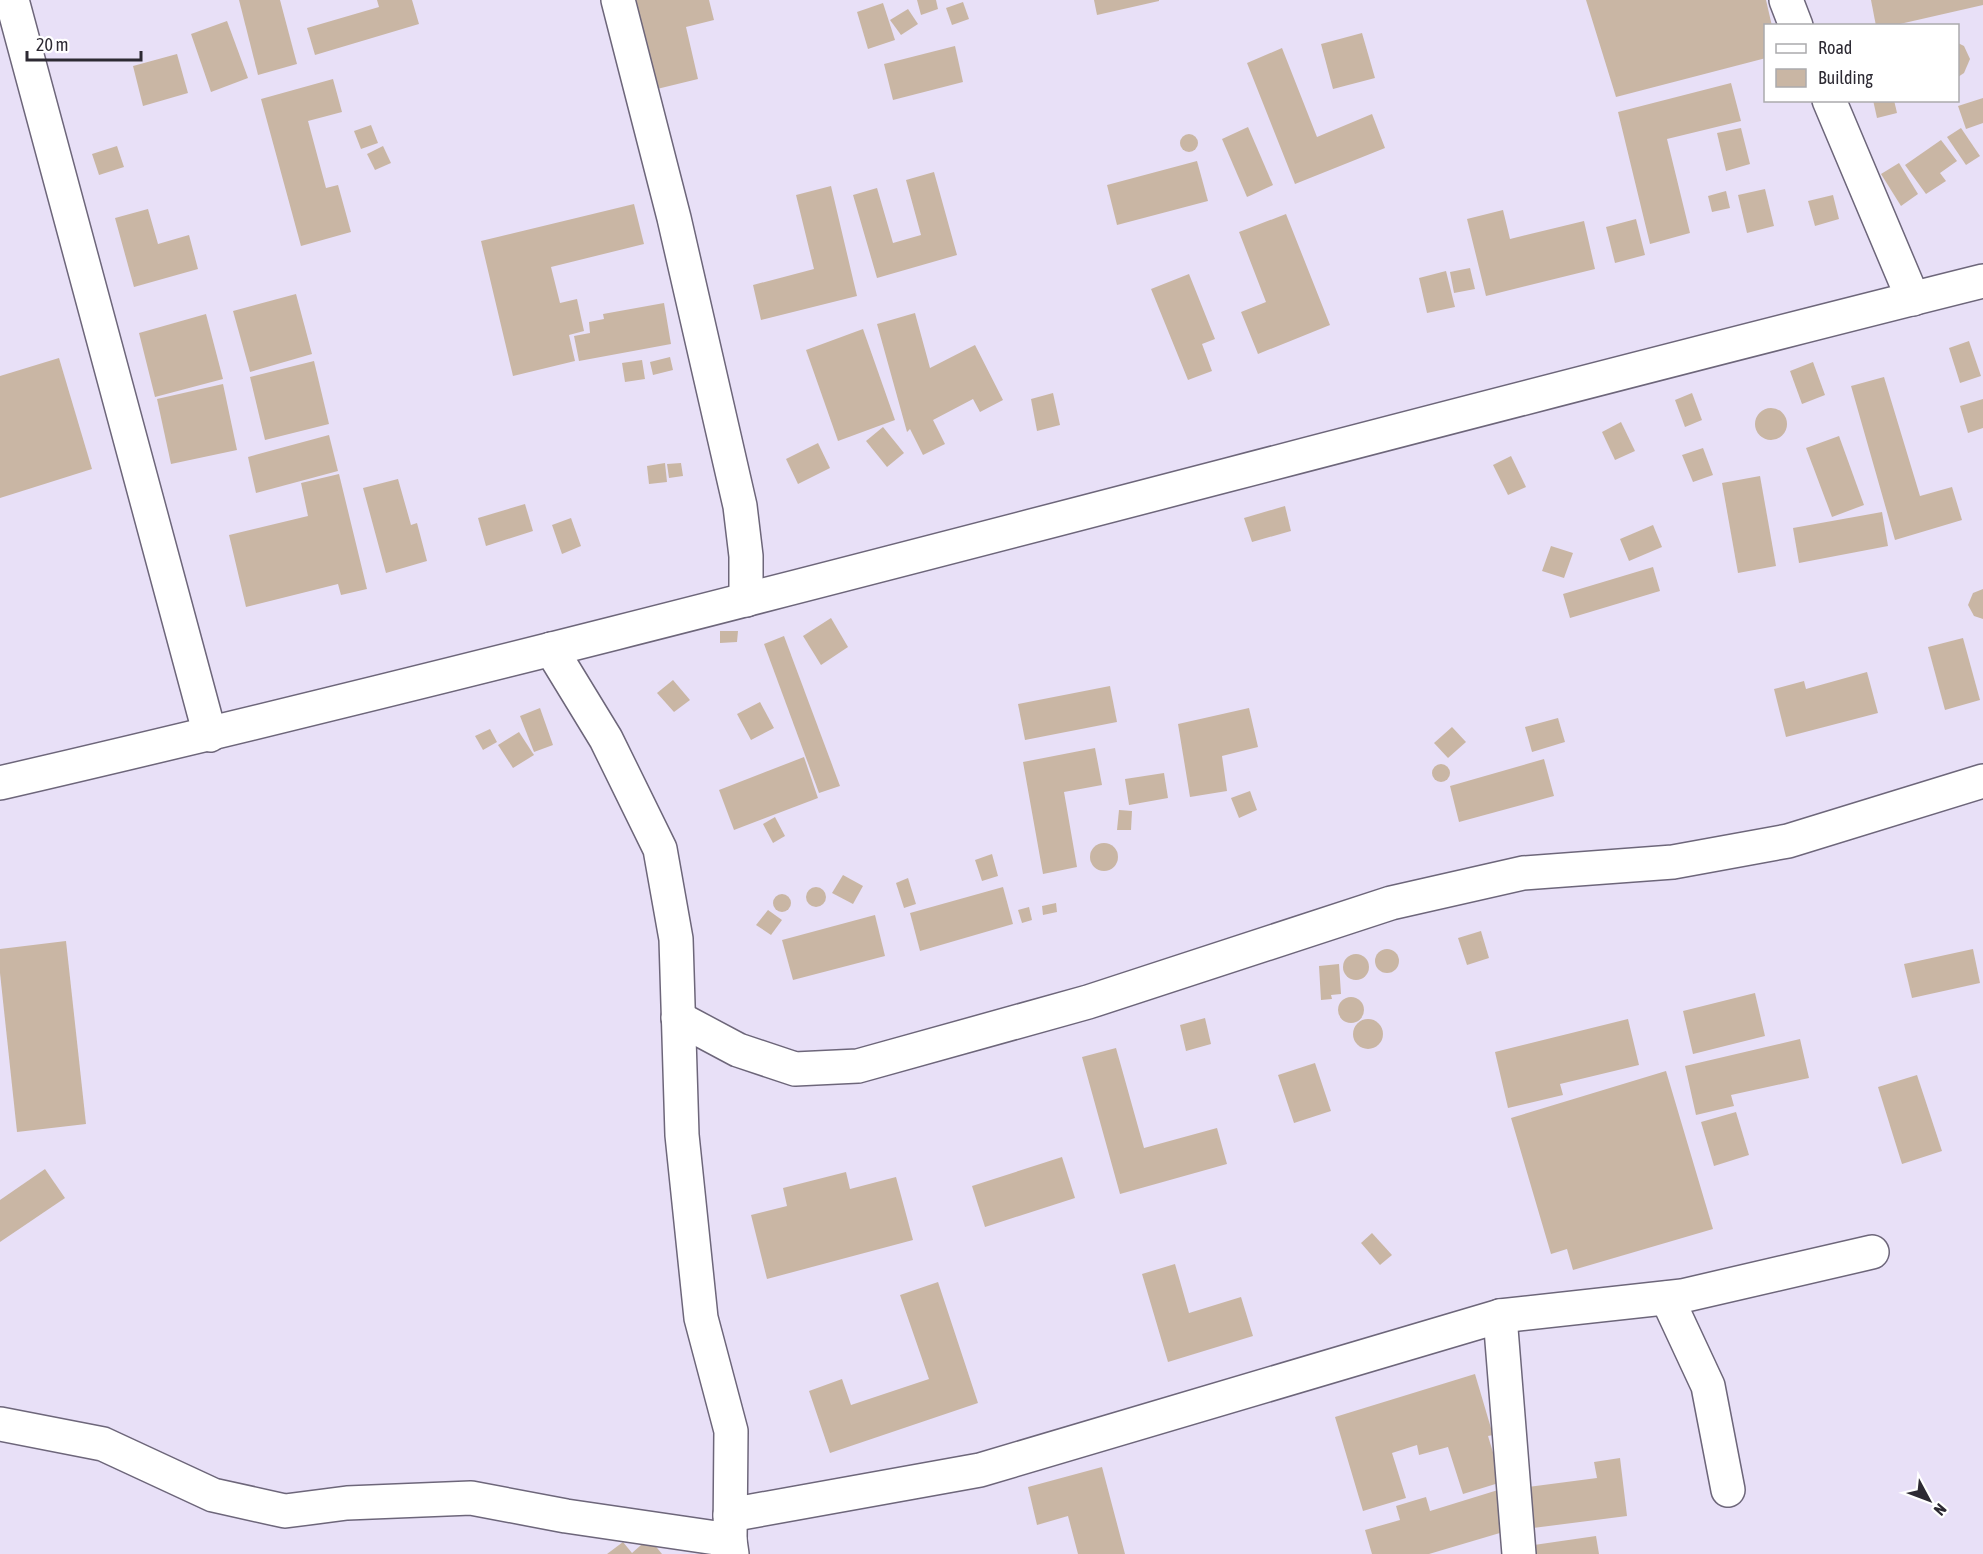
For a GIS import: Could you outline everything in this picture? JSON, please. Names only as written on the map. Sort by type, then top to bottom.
[{"type":"street","points":[[12,0],[210,735]]},
{"type":"street","points":[[618,0],[674,218],[740,506],[746,556],[746,600]]},
{"type":"street","points":[[1786,0],[1795,24]]},
{"type":"street","points":[[1830,102],[1913,299]]},
{"type":"street","points":[[0,783],[210,735],[746,600],[1983,281]]},
{"type":"street","points":[[551,649],[606,739],[660,849],[676,939],[681,1136],[701,1318],[731,1431],[731,1536]]},
{"type":"street","points":[[678,1018],[738,1050],[795,1069],[858,1066],[1088,1002],[1391,903],[1523,873],[1672,862],[1788,842],[1983,781]]},
{"type":"street","points":[[0,1424],[103,1444],[213,1495],[285,1511],[347,1503],[471,1498],[566,1516],[731,1536],[980,1470],[1500,1316],[1682,1296],[1872,1252]]},
{"type":"street","points":[[1667,1298],[1708,1386],[1728,1490]]},
{"type":"street","points":[[1500,1316],[1519,1554]]},
{"type":"building","points":[[239,0],[280,0],[297,64],[258,75]]},
{"type":"building","points":[[377,0],[412,0],[419,24],[315,55],[307,28],[379,7]]},
{"type":"building","points":[[636,0],[709,0],[714,20],[686,27],[698,79],[657,89]]},
{"type":"building","points":[[917,0],[936,0],[938,9],[921,15]]},
{"type":"building","points":[[1094,0],[1159,0],[1159,1],[1097,15]]},
{"type":"building","points":[[1586,0],[1766,0],[1772,24],[1764,24],[1764,59],[1616,97]]},
{"type":"building","points":[[1871,0],[1983,0],[1983,5],[1900,24],[1876,24]]},
{"type":"building","points":[[963,2],[969,19],[952,25],[946,8]]},
{"type":"building","points":[[883,3],[895,40],[868,49],[857,12]]},
{"type":"building","points":[[908,9],[918,24],[901,35],[890,20]]},
{"type":"building","points":[[227,21],[248,78],[211,92],[191,34]]},
{"type":"building","points":[[1362,33],[1375,78],[1333,89],[1321,44]]},
{"type":"building","points":[[1959,44],[1964,46],[1970,59],[1964,73],[1959,76]]},
{"type":"building","points":[[955,46],[963,82],[893,100],[884,64]]},
{"type":"building","points":[[1282,48],[1317,137],[1372,114],[1385,148],[1295,184],[1247,63]]},
{"type":"building","points":[[177,54],[188,93],[143,106],[133,66]]},
{"type":"building","points":[[333,79],[342,112],[308,121],[326,188],[338,185],[351,232],[301,246],[261,99]]},
{"type":"building","points":[[1731,83],[1741,121],[1667,139],[1690,233],[1650,244],[1618,112]]},
{"type":"building","points":[[1983,98],[1983,123],[1966,129],[1958,106]]},
{"type":"building","points":[[1873,102],[1894,102],[1897,113],[1877,118]]},
{"type":"building","points":[[371,125],[378,143],[361,149],[354,131]]},
{"type":"building","points":[[1248,127],[1273,185],[1247,197],[1222,139]]},
{"type":"building","points":[[1741,128],[1750,164],[1726,171],[1717,133]]},
{"type":"building","points":[[1961,128],[1980,156],[1966,165],[1947,137]]},
{"type":"building","points":[[1189,134],[1195,137],[1198,143],[1195,149],[1189,152],[1183,149],[1180,143],[1183,137]]},
{"type":"building","points":[[1941,140],[1957,161],[1940,173],[1946,181],[1926,194],[1905,165]]},
{"type":"building","points":[[117,146],[124,167],[99,175],[92,154]]},
{"type":"building","points":[[383,146],[391,163],[375,170],[367,154]]},
{"type":"building","points":[[1197,161],[1208,201],[1117,225],[1107,185]]},
{"type":"building","points":[[1899,163],[1918,194],[1901,206],[1881,174]]},
{"type":"building","points":[[934,172],[957,255],[877,278],[853,195],[877,188],[893,243],[921,235],[906,180]]},
{"type":"building","points":[[831,186],[857,296],[761,320],[753,285],[814,269],[796,195]]},
{"type":"building","points":[[1765,189],[1774,226],[1747,233],[1738,195]]},
{"type":"building","points":[[1726,191],[1730,208],[1712,212],[1708,196]]},
{"type":"building","points":[[1833,195],[1839,219],[1815,226],[1808,201]]},
{"type":"building","points":[[634,204],[644,244],[551,267],[560,303],[577,299],[584,331],[569,335],[575,361],[513,376],[481,241]]},
{"type":"building","points":[[148,209],[158,244],[189,235],[198,269],[134,287],[115,218]]},
{"type":"building","points":[[1503,210],[1510,239],[1584,221],[1595,269],[1486,296],[1467,219]]},
{"type":"building","points":[[1286,214],[1330,325],[1258,354],[1241,312],[1266,302],[1239,232]]},
{"type":"building","points":[[1636,219],[1645,255],[1615,263],[1606,227]]},
{"type":"building","points":[[1470,268],[1475,289],[1454,293],[1450,272]]},
{"type":"building","points":[[1446,271],[1455,307],[1427,313],[1419,278]]},
{"type":"building","points":[[1189,274],[1215,339],[1202,344],[1212,371],[1188,380],[1151,289]]},
{"type":"building","points":[[296,294],[312,354],[250,372],[233,311]]},
{"type":"building","points":[[664,303],[671,344],[579,361],[574,336],[590,333],[589,322],[604,319],[603,314]]},
{"type":"building","points":[[915,313],[930,368],[975,345],[1003,400],[980,412],[973,399],[933,420],[945,444],[923,455],[910,429],[907,432],[877,324]]},
{"type":"building","points":[[206,314],[223,379],[155,397],[139,333]]},
{"type":"building","points":[[863,329],[895,420],[838,441],[806,350]]},
{"type":"building","points":[[1969,341],[1981,376],[1960,383],[1949,348]]},
{"type":"building","points":[[670,357],[673,370],[653,375],[650,362]]},
{"type":"building","points":[[59,358],[92,469],[0,498],[0,376]]},
{"type":"building","points":[[642,360],[645,379],[625,382],[622,363]]},
{"type":"building","points":[[314,361],[329,424],[265,440],[250,377]]},
{"type":"building","points":[[1813,362],[1825,395],[1802,404],[1790,371]]},
{"type":"building","points":[[1884,377],[1920,496],[1952,487],[1962,520],[1895,540],[1851,386]]},
{"type":"building","points":[[223,384],[237,450],[171,464],[157,399]]},
{"type":"building","points":[[1053,393],[1060,425],[1037,431],[1031,399]]},
{"type":"building","points":[[1692,393],[1702,420],[1685,427],[1675,400]]},
{"type":"building","points":[[1983,399],[1983,428],[1968,433],[1960,406]]},
{"type":"building","points":[[1771,408],[1782,413],[1787,424],[1782,435],[1771,440],[1760,435],[1755,424],[1760,413]]},
{"type":"building","points":[[1621,422],[1635,451],[1615,460],[1602,432]]},
{"type":"building","points":[[883,427],[904,453],[887,467],[866,441]]},
{"type":"building","points":[[329,435],[338,471],[256,493],[248,457]]},
{"type":"building","points":[[1839,436],[1864,505],[1832,517],[1806,448]]},
{"type":"building","points":[[818,443],[830,468],[798,484],[786,459]]},
{"type":"building","points":[[1703,448],[1713,475],[1693,482],[1682,455]]},
{"type":"building","points":[[1511,456],[1526,487],[1508,495],[1493,465]]},
{"type":"building","points":[[665,463],[667,482],[649,484],[647,466]]},
{"type":"building","points":[[681,463],[683,476],[669,478],[667,464]]},
{"type":"building","points":[[339,474],[367,589],[341,595],[338,584],[246,607],[229,535],[308,516],[301,483]]},
{"type":"building","points":[[1760,476],[1776,566],[1738,573],[1722,483]]},
{"type":"building","points":[[398,479],[411,525],[417,523],[427,561],[386,573],[363,488]]},
{"type":"building","points":[[525,504],[533,531],[486,546],[478,518]]},
{"type":"building","points":[[1285,506],[1291,531],[1252,542],[1244,518]]},
{"type":"building","points":[[1882,512],[1888,546],[1799,563],[1793,528]]},
{"type":"building","points":[[571,518],[581,546],[562,554],[552,525]]},
{"type":"building","points":[[1653,525],[1662,547],[1629,561],[1620,539]]},
{"type":"building","points":[[1551,546],[1573,553],[1564,578],[1542,571]]},
{"type":"building","points":[[1653,567],[1660,591],[1570,618],[1563,594]]},
{"type":"building","points":[[1983,589],[1983,619],[1974,616],[1968,605],[1973,593]]},
{"type":"building","points":[[831,618],[848,647],[821,665],[803,636]]},
{"type":"building","points":[[720,631],[738,631],[737,642],[720,643]]},
{"type":"building","points":[[784,636],[840,786],[819,793],[764,644]]},
{"type":"building","points":[[1963,638],[1980,700],[1945,710],[1928,647]]},
{"type":"building","points":[[1867,672],[1878,713],[1786,737],[1774,689],[1804,681],[1806,689]]},
{"type":"building","points":[[673,680],[690,700],[674,712],[657,693]]},
{"type":"building","points":[[1110,686],[1117,722],[1025,740],[1018,704]]},
{"type":"building","points":[[760,702],[774,728],[751,740],[737,714]]},
{"type":"building","points":[[540,708],[553,745],[534,752],[520,716]]},
{"type":"building","points":[[1249,708],[1258,747],[1222,756],[1227,791],[1190,797],[1178,724]]},
{"type":"building","points":[[1558,718],[1565,742],[1532,752],[1525,727]]},
{"type":"building","points":[[1452,727],[1466,742],[1448,758],[1434,743]]},
{"type":"building","points":[[490,729],[497,742],[483,750],[475,736]]},
{"type":"building","points":[[519,732],[534,755],[513,768],[498,745]]},
{"type":"building","points":[[1095,748],[1102,785],[1064,792],[1077,867],[1043,874],[1023,762]]},
{"type":"building","points":[[804,757],[818,798],[734,830],[719,790]]},
{"type":"building","points":[[1544,759],[1554,796],[1459,822],[1450,786]]},
{"type":"building","points":[[1441,764],[1447,767],[1450,773],[1447,779],[1441,782],[1435,779],[1432,773],[1435,767]]},
{"type":"building","points":[[1164,773],[1168,798],[1129,805],[1125,779]]},
{"type":"building","points":[[1250,791],[1257,810],[1239,818],[1231,798]]},
{"type":"building","points":[[1119,810],[1132,811],[1131,830],[1117,830]]},
{"type":"building","points":[[775,817],[785,836],[773,843],[763,824]]},
{"type":"building","points":[[1104,843],[1114,847],[1118,857],[1114,867],[1104,871],[1094,867],[1090,857],[1094,847]]},
{"type":"building","points":[[992,854],[998,876],[982,881],[975,860]]},
{"type":"building","points":[[843,875],[863,886],[853,904],[832,893]]},
{"type":"building","points":[[908,878],[916,904],[904,908],[896,883]]},
{"type":"building","points":[[816,887],[823,890],[826,897],[823,904],[816,907],[809,904],[806,897],[809,890]]},
{"type":"building","points":[[1003,887],[1013,924],[920,951],[910,913]]},
{"type":"building","points":[[782,894],[788,897],[791,903],[788,909],[782,912],[776,909],[773,903],[776,897]]},
{"type":"building","points":[[1056,903],[1057,912],[1043,915],[1042,906]]},
{"type":"building","points":[[1029,907],[1032,920],[1022,923],[1018,910]]},
{"type":"building","points":[[768,910],[782,920],[771,935],[756,925]]},
{"type":"building","points":[[875,915],[885,956],[793,980],[782,940]]},
{"type":"building","points":[[1481,931],[1489,958],[1467,965],[1458,938]]},
{"type":"building","points":[[66,941],[86,1124],[17,1132],[0,973],[0,949]]},
{"type":"building","points":[[1387,949],[1396,952],[1399,961],[1396,970],[1387,973],[1378,970],[1375,961],[1378,952]]},
{"type":"building","points":[[1973,949],[1980,983],[1912,998],[1904,964]]},
{"type":"building","points":[[1356,954],[1365,958],[1369,967],[1365,976],[1356,980],[1347,976],[1343,967],[1347,958]]},
{"type":"building","points":[[1339,964],[1341,994],[1331,995],[1332,999],[1321,1000],[1319,966]]},
{"type":"building","points":[[1755,993],[1765,1036],[1693,1054],[1683,1011]]},
{"type":"building","points":[[1351,997],[1360,1001],[1364,1010],[1360,1019],[1351,1023],[1342,1019],[1338,1010],[1342,1001]]},
{"type":"building","points":[[1205,1018],[1211,1044],[1186,1051],[1180,1025]]},
{"type":"building","points":[[1368,1019],[1374,1020],[1382,1028],[1382,1040],[1374,1048],[1368,1049],[1362,1048],[1354,1040],[1353,1034],[1354,1028],[1362,1020]]},
{"type":"building","points":[[1628,1019],[1639,1065],[1560,1084],[1563,1095],[1508,1108],[1495,1052]]},
{"type":"building","points":[[1800,1039],[1809,1078],[1731,1095],[1734,1106],[1696,1115],[1685,1066]]},
{"type":"building","points":[[1116,1048],[1144,1148],[1217,1128],[1227,1164],[1120,1194],[1082,1057]]},
{"type":"building","points":[[1315,1063],[1331,1111],[1294,1123],[1278,1075]]},
{"type":"building","points":[[1666,1071],[1713,1229],[1573,1270],[1567,1249],[1551,1254],[1511,1118]]},
{"type":"building","points":[[1917,1075],[1942,1151],[1902,1164],[1878,1087]]},
{"type":"building","points":[[1736,1112],[1749,1155],[1714,1166],[1701,1122]]},
{"type":"building","points":[[1062,1157],[1075,1198],[985,1227],[972,1186]]},
{"type":"building","points":[[45,1169],[65,1198],[0,1242],[0,1200]]},
{"type":"building","points":[[846,1172],[850,1189],[896,1177],[913,1240],[767,1279],[751,1215],[787,1206],[783,1188]]},
{"type":"building","points":[[1372,1233],[1392,1255],[1380,1265],[1361,1243]]},
{"type":"building","points":[[1175,1264],[1189,1313],[1241,1297],[1253,1336],[1168,1362],[1142,1274]]},
{"type":"building","points":[[938,1282],[978,1403],[830,1453],[809,1391],[842,1379],[851,1405],[929,1379],[900,1295]]},
{"type":"building","points":[[1475,1374],[1493,1435],[1488,1436],[1502,1482],[1463,1494],[1448,1447],[1419,1455],[1417,1445],[1392,1453],[1406,1498],[1363,1511],[1335,1417]]},
{"type":"building","points":[[1620,1458],[1627,1516],[1533,1528],[1528,1487],[1597,1478],[1594,1462]]},
{"type":"building","points":[[1102,1467],[1125,1554],[1078,1554],[1068,1516],[1037,1525],[1028,1487]]},
{"type":"building","points":[[1498,1490],[1510,1530],[1429,1554],[1372,1554],[1365,1530],[1400,1520],[1396,1506],[1426,1497],[1430,1511]]},
{"type":"building","points":[[1596,1536],[1599,1554],[1528,1554],[1527,1546]]},
{"type":"building","points":[[649,1538],[662,1554],[607,1554],[623,1542],[632,1553]]}]
